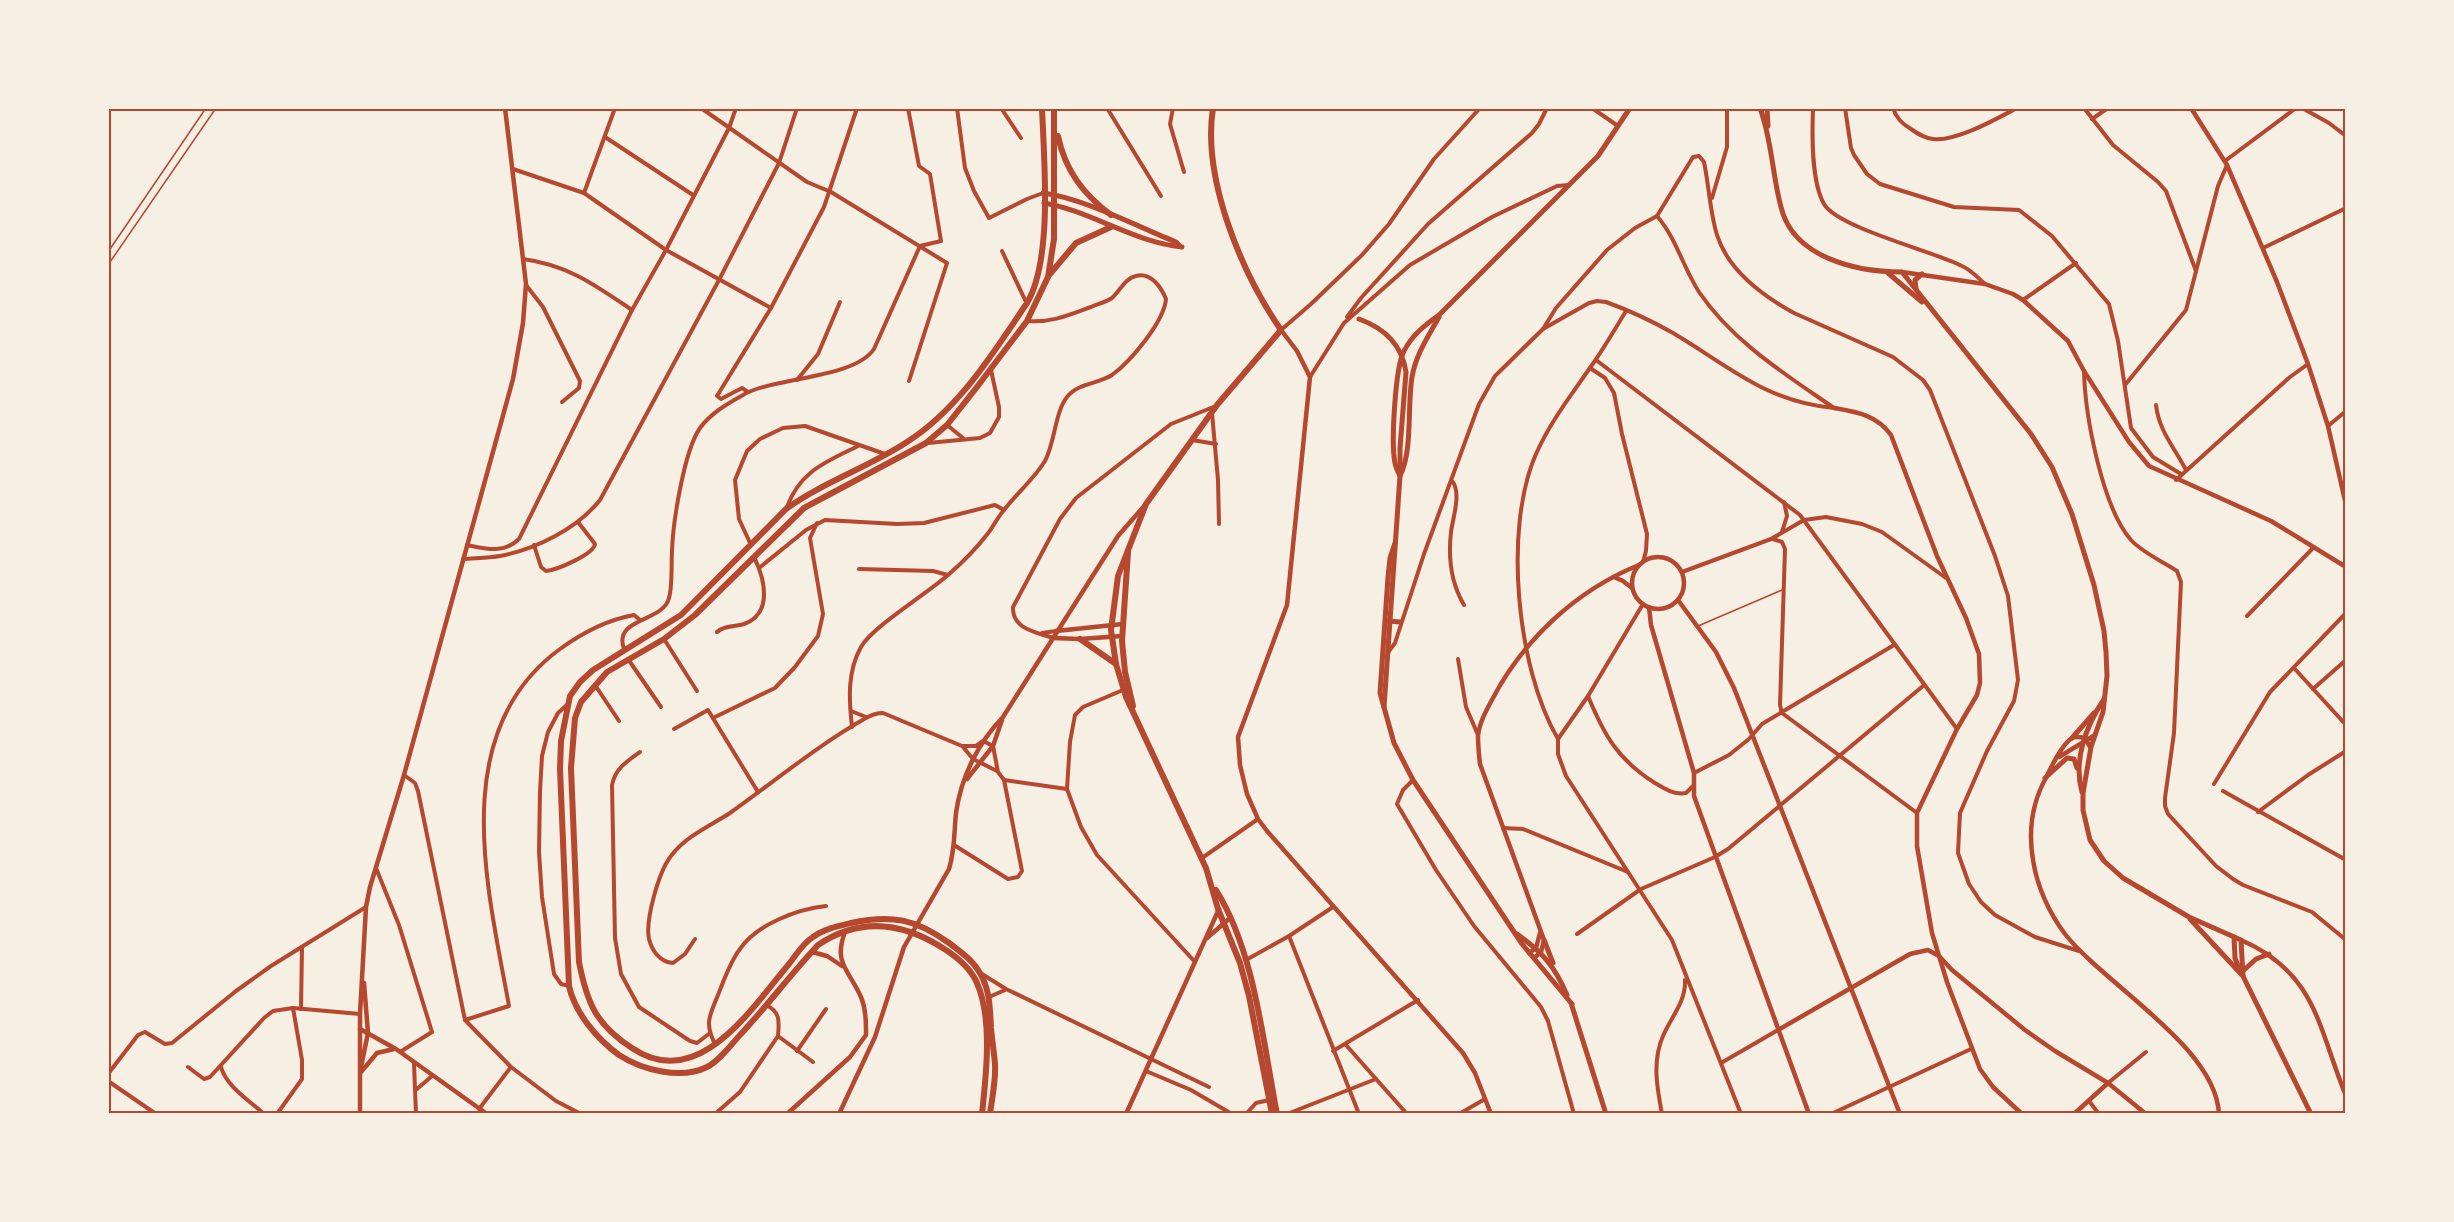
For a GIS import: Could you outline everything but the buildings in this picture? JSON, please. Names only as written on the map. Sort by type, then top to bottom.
[{"type":"main road","points":[[982,1114],[988,1057],[982,1003],[973,975],[950,953],[917,933],[902,928],[881,926],[845,932],[822,942],[714,1062],[699,1070],[662,1071],[632,1062],[612,1049],[582,1016],[572,999],[569,986],[563,877],[561,741],[570,696],[585,677],[624,649],[681,615],[786,509],[916,436],[938,418],[970,382],[1026,303],[1039,276],[1044,202],[1042,108]]},
{"type":"main road","points":[[990,1114],[995,1066],[989,997],[981,974],[962,952],[937,934],[902,919],[882,918],[845,924],[820,933],[807,941],[755,1004],[715,1044],[693,1058],[681,1061],[659,1061],[624,1043],[597,1017],[587,998],[579,962],[572,768],[575,718],[581,702],[608,672],[664,639],[695,615],[753,556],[814,500],[926,443],[947,425],[991,370],[1027,321],[1048,277],[1053,257],[1054,108]]},
{"type":"main road","points":[[1213,108],[1212,149],[1223,209],[1241,260],[1281,330],[1217,405],[1146,504],[1118,576],[1111,637],[1123,690],[1213,886],[1223,901],[1226,920],[1249,996],[1272,1114]]},
{"type":"main road","points":[[1400,476],[1395,462],[1396,399],[1398,368],[1408,345],[1422,328],[1439,315],[1601,152],[1630,108]]},
{"type":"main road","points":[[1760,108],[1768,131]]},
{"type":"main road","points":[[1767,108],[1768,131],[1781,207],[1788,225],[1797,237],[1814,251],[1835,261],[1886,272],[1902,272],[2031,434],[2052,467],[2066,498],[2095,590],[2104,631],[2107,668],[2105,698],[2102,717],[2091,747],[2083,793],[2087,832],[2094,848],[2122,878],[2189,917],[2241,940],[2243,974]]},
{"type":"main road","points":[[1055,122],[1061,151],[1073,178],[1087,195],[1111,215]]},
{"type":"main road","points":[[1044,193],[1054,194],[1111,215],[1176,242],[1181,247],[1111,227],[1044,202]]},
{"type":"main road","points":[[1048,277],[1076,243],[1111,227]]},
{"type":"main road","points":[[1886,272],[1926,304]]},
{"type":"main road","points":[[1916,291],[1915,280],[1922,274]]},
{"type":"main road","points":[[1400,476],[1405,462],[1412,380],[1420,350],[1439,315]]},
{"type":"main road","points":[[1359,319],[1378,327],[1389,337],[1402,357],[1406,372],[1384,710]]},
{"type":"main road","points":[[1408,345],[1420,350]]},
{"type":"main road","points":[[1395,543],[1390,558],[1383,621],[1380,693],[1399,755],[1413,780],[1515,933],[1572,1004]]},
{"type":"main road","points":[[1128,549],[1122,636],[1125,672],[1137,723]]},
{"type":"main road","points":[[1383,621],[1400,622]]},
{"type":"main road","points":[[1080,639],[1116,664]]},
{"type":"main road","points":[[2072,738],[2105,698]]},
{"type":"main road","points":[[2078,778],[2079,762],[2085,740],[2097,710]]},
{"type":"main road","points":[[2045,778],[2070,758],[2076,764],[2083,793]]},
{"type":"main road","points":[[563,877],[575,877]]},
{"type":"main road","points":[[1213,886],[1218,909],[1246,960],[1277,1114]]},
{"type":"main road","points":[[2189,917],[2226,960],[2243,974]]},
{"type":"main road","points":[[1515,933],[1538,950],[1556,970]]},
{"type":"main road","points":[[2234,937],[2235,957],[2311,1114]]},
{"type":"main road","points":[[1544,940],[1572,1004],[1606,1114]]},
{"type":"main road","points":[[2243,974],[2251,962],[2269,954]]},
{"type":"street","points":[[361,1069],[359,1063],[360,1014],[366,907],[513,380],[525,314],[526,285],[505,108]]},
{"type":"street","points":[[584,193],[615,108]]},
{"type":"street","points":[[701,108],[807,182],[831,192],[946,262],[947,267],[916,352],[909,381]]},
{"type":"street","points":[[467,545],[500,550],[509,548],[522,535],[632,310],[729,128],[736,108]]},
{"type":"street","points":[[463,558],[502,556],[534,545],[578,522],[600,500],[719,280],[779,163],[797,108]]},
{"type":"street","points":[[748,392],[740,388],[721,399],[717,396],[771,308],[831,192],[856,108]]},
{"type":"street","points":[[908,108],[919,166],[930,174],[941,241],[920,246]]},
{"type":"street","points":[[957,108],[965,168],[974,191],[989,218],[1044,193]]},
{"type":"street","points":[[1000,108],[1021,138]]},
{"type":"street","points":[[1107,108],[1161,196]]},
{"type":"street","points":[[1173,108],[1170,124],[1184,172]]},
{"type":"street","points":[[1310,376],[1297,351],[1281,330],[1362,255],[1389,224],[1434,159],[1480,108]]},
{"type":"street","points":[[1491,1114],[1467,1059],[1258,819],[1243,779],[1238,737],[1287,605],[1310,376],[1344,323],[1372,286],[1428,224],[1532,133],[1546,108]]},
{"type":"street","points":[[1592,108],[1618,126]]},
{"type":"street","points":[[1712,200],[1727,147],[1727,108]]},
{"type":"street","points":[[1813,108],[1816,174],[1822,199],[1829,210],[1848,223],[1963,266],[1985,284]]},
{"type":"street","points":[[1845,108],[1851,148],[1860,166],[1873,179],[1888,188],[1954,207],[2019,210],[2052,236],[2109,304],[2114,319],[2129,421],[2136,437],[2152,457],[2181,474]]},
{"type":"street","points":[[1893,108],[1900,121],[1908,127],[1924,137],[1941,140],[1961,134],[2008,110],[2017,108]]},
{"type":"street","points":[[2084,108],[2113,145],[2166,191],[2197,273]]},
{"type":"street","points":[[2092,119],[2108,108]]},
{"type":"street","points":[[2191,108],[2226,163],[2263,248],[2308,364],[2328,426],[2346,505]]},
{"type":"street","points":[[2125,386],[2185,312],[2197,273],[2215,196],[2226,163],[2296,108]]},
{"type":"street","points":[[2301,108],[2329,123],[2346,136]]},
{"type":"street","points":[[605,137],[693,195]]},
{"type":"street","points":[[1389,651],[1395,642],[1400,622],[1479,404],[1495,376],[1543,329],[1556,308],[1607,250],[1635,228],[1657,216],[1693,157],[1698,155],[1703,159],[1712,200],[1714,223],[1722,248],[1738,270],[1779,305],[1893,357],[1923,380],[1930,390],[2008,596],[2018,680],[2014,701],[1987,751],[1960,813],[1958,853],[1969,884],[1981,902],[1995,915],[2035,937],[2080,951]]},
{"type":"street","points":[[513,169],[584,193],[666,250],[771,308]]},
{"type":"street","points":[[1344,323],[1376,293],[1419,259],[1492,217],[1557,186],[1570,185]]},
{"type":"street","points":[[2263,248],[2346,207]]},
{"type":"street","points":[[1657,216],[1676,246],[1699,291],[1719,317],[1749,346],[1834,408]]},
{"type":"street","points":[[624,649],[622,636],[640,620],[658,612],[668,602],[673,524],[689,456],[699,430],[719,409],[748,392],[851,365],[871,354],[920,246]]},
{"type":"street","points":[[1002,251],[1026,303]]},
{"type":"street","points":[[523,259],[549,262],[564,268],[602,289],[632,310]]},
{"type":"street","points":[[2023,300],[2076,263]]},
{"type":"street","points":[[1902,272],[1985,284],[2023,300],[2068,340],[2084,371],[2136,452],[2149,466],[2176,480],[2243,507],[2345,566]]},
{"type":"street","points":[[852,727],[851,675],[862,644],[948,575],[978,546],[1045,460],[1062,406],[1068,396],[1078,388],[1111,375],[1119,369],[1154,328],[1164,313],[1166,299],[1155,282],[1140,275],[1127,281],[1106,301],[1063,318],[1041,322],[1027,321]]},
{"type":"street","points":[[526,285],[543,307],[580,381],[579,388],[562,402]]},
{"type":"street","points":[[1372,286],[1376,293]]},
{"type":"street","points":[[1543,329],[1597,301],[1606,302],[1674,334],[1731,371],[1771,393],[1803,404],[1870,416],[1886,427],[1891,435],[1946,578],[1976,642],[1980,671],[1977,695],[1957,729],[1917,813],[1917,846],[1932,933],[1971,1049],[1989,1083],[2022,1114]]},
{"type":"street","points":[[796,381],[822,348],[840,302]]},
{"type":"street","points":[[1626,311],[1596,360],[1568,398],[1537,452],[1522,503],[1517,558],[1519,593],[1527,645],[1545,710],[1558,739],[1558,754],[1566,776],[1672,940],[1741,1114]]},
{"type":"street","points":[[1596,360],[1784,501],[1804,520],[1923,686],[1957,729]]},
{"type":"street","points":[[2176,480],[2308,364]]},
{"type":"street","points":[[1590,368],[1610,383],[1615,397],[1647,534],[1646,551],[1633,578],[1633,588],[1638,599],[1646,606],[1694,773],[1694,796],[1809,1114]]},
{"type":"street","points":[[926,443],[984,437],[997,423],[999,407],[991,370]]},
{"type":"street","points":[[2084,371],[2087,411],[2097,457],[2121,526],[2139,548],[2180,575],[2182,598],[2174,733],[2165,806],[2168,814],[2216,866],[2233,879],[2312,912],[2346,939]]},
{"type":"street","points":[[1122,636],[1053,638],[1019,625],[1013,617],[1013,607],[1067,509],[1094,483],[1172,424],[1217,405]]},
{"type":"street","points":[[2156,405],[2161,428],[2186,470]]},
{"type":"street","points":[[2328,426],[2346,411]]},
{"type":"street","points":[[1212,412],[1216,444],[1219,524]]},
{"type":"street","points":[[947,425],[963,438]]},
{"type":"street","points":[[751,546],[739,519],[735,480],[741,459],[752,444],[771,432],[783,428],[806,426],[885,454]]},
{"type":"street","points":[[1192,440],[1216,444]]},
{"type":"street","points":[[786,509],[794,489],[813,470],[859,446]]},
{"type":"street","points":[[1452,481],[1456,487],[1456,496],[1451,535],[1451,569],[1453,584],[1464,605]]},
{"type":"street","points":[[1782,532],[1787,516],[1784,501]]},
{"type":"street","points":[[839,1114],[875,1037],[904,947],[949,868],[958,805],[973,759],[983,741],[1003,717],[1118,536],[1146,504]]},
{"type":"street","points":[[759,568],[818,522],[831,519],[897,524],[924,523],[990,505],[999,506],[1004,510]]},
{"type":"street","points":[[1682,572],[1771,539],[1804,520],[1826,517],[1872,527],[1887,535],[1946,578]]},
{"type":"street","points":[[534,545],[541,567],[546,571],[554,570],[591,552],[595,544],[578,522]]},
{"type":"street","points":[[713,718],[775,688],[795,667],[818,636],[823,614],[810,538],[818,522]]},
{"type":"street","points":[[1771,539],[1780,540],[1784,545],[1780,697],[1782,713],[1917,813]]},
{"type":"street","points":[[2247,616],[2314,547]]},
{"type":"street","points":[[500,550],[502,556]]},
{"type":"street","points":[[717,632],[723,628],[745,624],[757,615],[764,601],[765,591],[753,556]]},
{"type":"street","points":[[1478,735],[1489,705],[1527,645],[1581,598],[1614,577],[1651,558],[1668,559],[1682,572],[1684,585],[1678,600],[1665,608],[1646,606]]},
{"type":"street","points":[[859,569],[933,571],[948,575]]},
{"type":"street","points":[[1614,577],[1623,580],[1633,588]]},
{"type":"street","points":[[1678,600],[1722,661],[1753,732],[1900,1114]]},
{"type":"street","points":[[1558,739],[1646,606]]},
{"type":"street","points":[[2214,784],[2268,695],[2346,613]]},
{"type":"street","points":[[465,1020],[509,1006],[492,913],[484,834],[485,786],[494,741],[501,721],[538,667],[566,645],[586,631],[621,618],[634,615],[640,620]]},
{"type":"street","points":[[1041,633],[1123,624]]},
{"type":"street","points":[[664,639],[697,691]]},
{"type":"street","points":[[1694,773],[1729,755],[1749,739],[1762,724],[1894,645]]},
{"type":"street","points":[[1458,658],[1466,707],[1478,735],[1480,764],[1544,940],[1534,958]]},
{"type":"street","points":[[628,659],[661,707]]},
{"type":"street","points":[[2313,689],[2346,660]]},
{"type":"street","points":[[2294,668],[2346,725]]},
{"type":"street","points":[[595,685],[619,721]]},
{"type":"street","points":[[1577,934],[1641,889],[1716,857],[1728,849],[1923,686]]},
{"type":"street","points":[[1123,690],[1083,706],[1075,715],[1070,742],[1067,789],[1081,826],[1104,864],[1196,962]]},
{"type":"street","points":[[1588,696],[1607,739],[1638,772],[1675,794],[1686,793],[1694,786]]},
{"type":"street","points":[[568,704],[552,722],[544,748],[540,792],[539,852],[542,897],[554,974],[561,984],[569,986]]},
{"type":"street","points":[[674,729],[708,710],[758,792]]},
{"type":"street","points":[[850,711],[867,717]]},
{"type":"street","points":[[695,939],[685,954],[673,963],[664,961],[652,948],[648,929],[653,901],[664,869],[671,856],[693,836],[867,717],[883,713],[962,746],[976,746],[983,741]]},
{"type":"street","points":[[965,781],[993,746],[1003,717]]},
{"type":"street","points":[[2056,758],[2095,735]]},
{"type":"street","points":[[2091,747],[2085,740],[2072,738],[2056,758],[2036,800],[2031,824],[2033,862],[2042,892],[2052,914],[2080,951],[2161,1024],[2201,1066],[2210,1080],[2219,1114]]},
{"type":"street","points":[[983,741],[993,746]]},
{"type":"street","points":[[954,845],[1000,876],[1012,880],[1020,875],[1022,868],[1005,795],[1004,780],[998,772],[973,759],[962,746]]},
{"type":"street","points":[[993,746],[998,772]]},
{"type":"street","points":[[2258,812],[2308,775],[2346,751]]},
{"type":"street","points":[[640,753],[621,767],[612,785],[615,938],[621,974],[635,1002],[646,1013],[690,1041],[697,1043],[710,1033]]},
{"type":"street","points":[[404,776],[415,783],[418,791],[465,1020],[511,1067],[556,1101],[581,1114]]},
{"type":"street","points":[[1004,780],[1067,789]]},
{"type":"street","points":[[1413,780],[1403,790],[1398,804],[1436,870],[1474,926],[1541,1007],[1548,1021],[1574,1114]]},
{"type":"street","points":[[2223,791],[2346,860]]},
{"type":"street","points":[[1201,859],[1258,819]]},
{"type":"street","points":[[1502,828],[1523,830],[1628,872]]},
{"type":"street","points":[[361,1069],[377,1053],[398,1050],[432,1032],[388,894],[376,867]]},
{"type":"street","points":[[1126,1114],[1223,901]]},
{"type":"street","points":[[715,1044],[707,1028],[712,1011],[736,957],[746,942],[780,919],[808,908],[826,906]]},
{"type":"street","points":[[108,1074],[138,1035],[145,1032],[165,1044],[172,1043],[236,991],[302,946],[366,907]]},
{"type":"street","points":[[1246,960],[1289,936],[1333,907]]},
{"type":"street","points":[[1205,940],[1226,920]]},
{"type":"street","points":[[1538,950],[1541,930]]},
{"type":"street","points":[[786,1114],[850,1057],[866,1035],[862,1002],[842,966],[840,949],[845,932]]},
{"type":"street","points":[[1289,936],[1359,1114]]},
{"type":"street","points":[[2241,940],[2269,954],[2289,971],[2302,987],[2323,1034],[2346,1096]]},
{"type":"street","points":[[301,1009],[302,946]]},
{"type":"street","points":[[1529,953],[1538,950]]},
{"type":"street","points":[[1721,1063],[1915,952],[1928,950],[1939,956],[2032,1035],[2108,1083],[2146,1114]]},
{"type":"street","points":[[812,951],[827,956],[842,966]]},
{"type":"street","points":[[981,974],[1006,989],[1209,1087]]},
{"type":"street","points":[[1662,1114],[1656,1082],[1658,1051],[1663,1036],[1681,1002],[1685,988],[1684,975]]},
{"type":"street","points":[[1947,982],[1952,975],[1959,975]]},
{"type":"street","points":[[360,1114],[361,1069],[368,1034],[363,981]]},
{"type":"street","points":[[989,997],[1006,989]]},
{"type":"street","points":[[1333,1051],[1418,1000]]},
{"type":"street","points":[[715,1114],[740,1092],[778,1036],[778,1015],[774,1009],[766,1005]]},
{"type":"street","points":[[189,1067],[204,1079],[210,1077],[268,1014],[278,1009],[293,1008],[360,1014]]},
{"type":"street","points":[[277,1114],[302,1079],[302,1060],[293,1008]]},
{"type":"street","points":[[797,1051],[826,1009]]},
{"type":"street","points":[[360,1029],[398,1050],[414,1064],[487,1114]]},
{"type":"street","points":[[778,1036],[813,1062]]},
{"type":"street","points":[[1346,1044],[1407,1114]]},
{"type":"street","points":[[1831,1114],[1971,1049]]},
{"type":"street","points":[[2074,1114],[2146,1052]]},
{"type":"street","points":[[414,1064],[416,1114]]},
{"type":"street","points":[[221,1066],[223,1073],[232,1084],[264,1114]]},
{"type":"street","points":[[479,1109],[511,1067]]},
{"type":"street","points":[[1146,1071],[1191,1090],[1232,1114]]},
{"type":"street","points":[[416,1090],[432,1076]]},
{"type":"street","points":[[1287,1114],[1376,1079]]},
{"type":"street","points":[[108,1081],[156,1114]]},
{"type":"street","points":[[1459,1114],[1485,1099]]},
{"type":"street","points":[[1246,1114],[1256,1103],[1269,1100]]},
{"type":"street","points":[[2089,1101],[2099,1114]]},
{"type":"lane","points":[[108,252],[206,108]]},
{"type":"lane","points":[[108,265],[216,108]]},
{"type":"lane","points":[[1697,627],[1783,589]]},
{"type":"lane","points":[[866,1035],[875,1037]]}]
